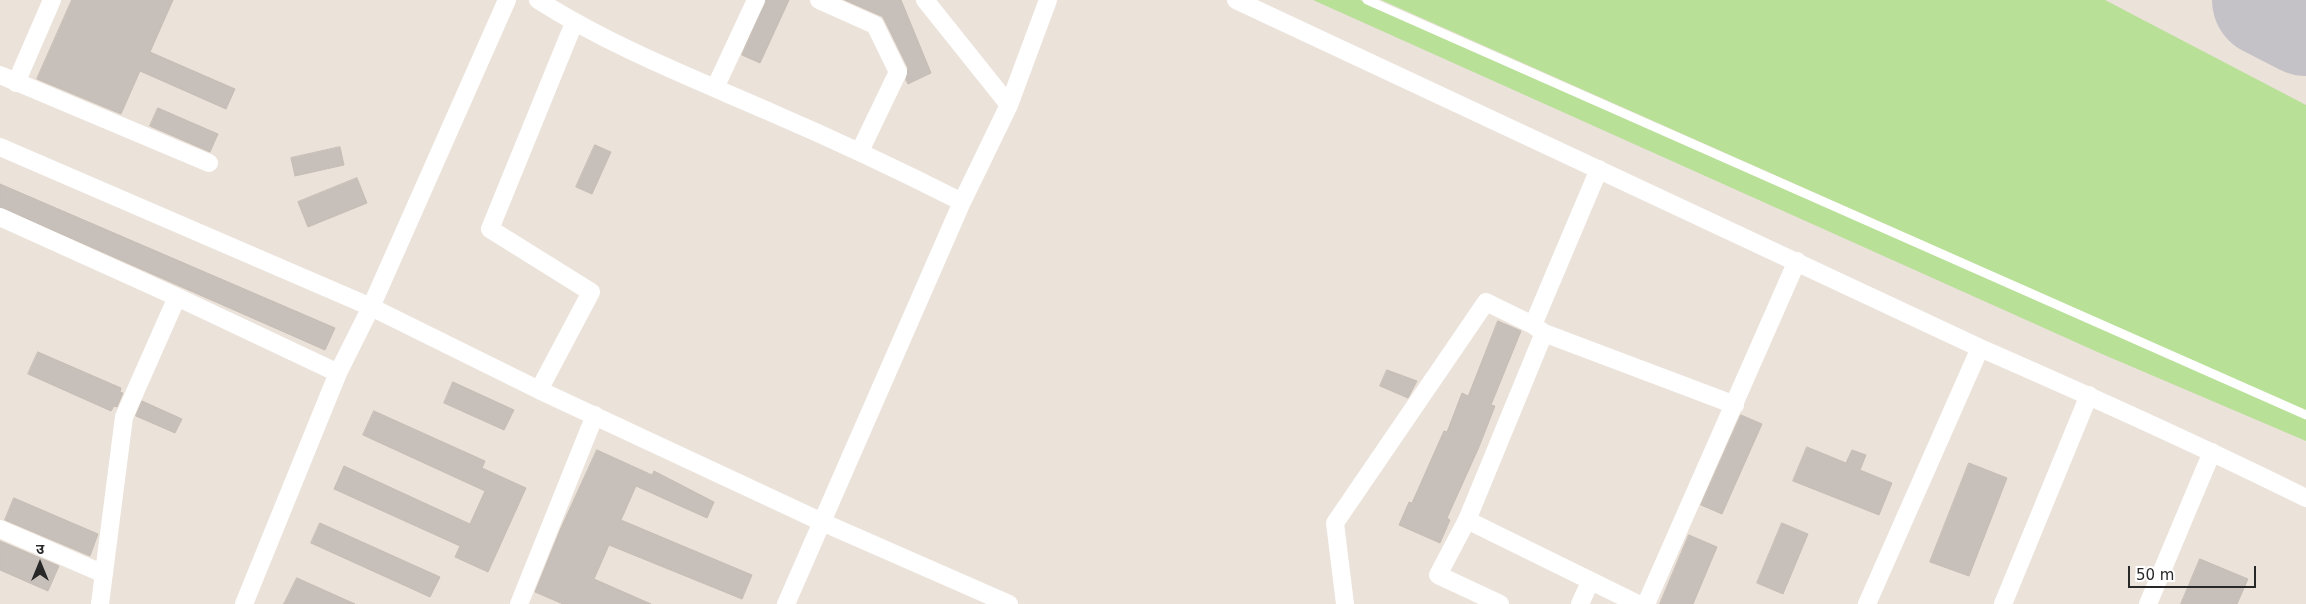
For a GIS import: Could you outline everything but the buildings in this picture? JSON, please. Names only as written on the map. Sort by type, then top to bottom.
[{"type":"street","points":[[16,82],[52,0]]},
{"type":"street","points":[[244,604],[338,373],[371,307],[507,0]]},
{"type":"street","points":[[538,0],[574,23],[715,88],[860,151],[962,202]]},
{"type":"street","points":[[715,88],[756,0]]},
{"type":"street","points":[[819,0],[875,25],[898,72],[860,151]]},
{"type":"street","points":[[925,0],[1008,105]]},
{"type":"street","points":[[786,604],[962,202],[1008,105],[1048,0]]},
{"type":"street","points":[[1236,0],[1980,348],[2089,395],[2212,452],[2306,498]]},
{"type":"street","points":[[539,390],[591,292],[490,229],[574,23]]},
{"type":"street","points":[[0,75],[210,163]]},
{"type":"street","points":[[0,147],[371,307],[539,390],[822,522],[1009,604]]},
{"type":"street","points":[[1500,604],[1438,575],[1467,520],[1599,169]]},
{"type":"street","points":[[0,218],[177,297],[338,373]]},
{"type":"street","points":[[1646,604],[1797,261]]},
{"type":"street","points":[[100,604],[124,417],[177,297]]},
{"type":"street","points":[[1345,604],[1334,523],[1486,302],[1538,329],[1734,405]]},
{"type":"street","points":[[1867,604],[1980,348]]},
{"type":"street","points":[[2003,604],[2089,395]]},
{"type":"street","points":[[519,604],[596,415]]},
{"type":"street","points":[[2148,604],[2212,452]]},
{"type":"street","points":[[1467,520],[1638,604]]},
{"type":"street","points":[[0,529],[104,574]]},
{"type":"street","points":[[1580,604],[1590,582]]},
{"type":"lane","points":[[1367,0],[2306,415]]},
{"type":"green space","points":[[1313,0],[1360,0],[2306,419],[2306,441],[2102,354]]},
{"type":"green space","points":[[1381,0],[2105,0],[2306,105],[2306,411]]},
{"type":"runway","points":[[2269,0],[2306,19]]}]
